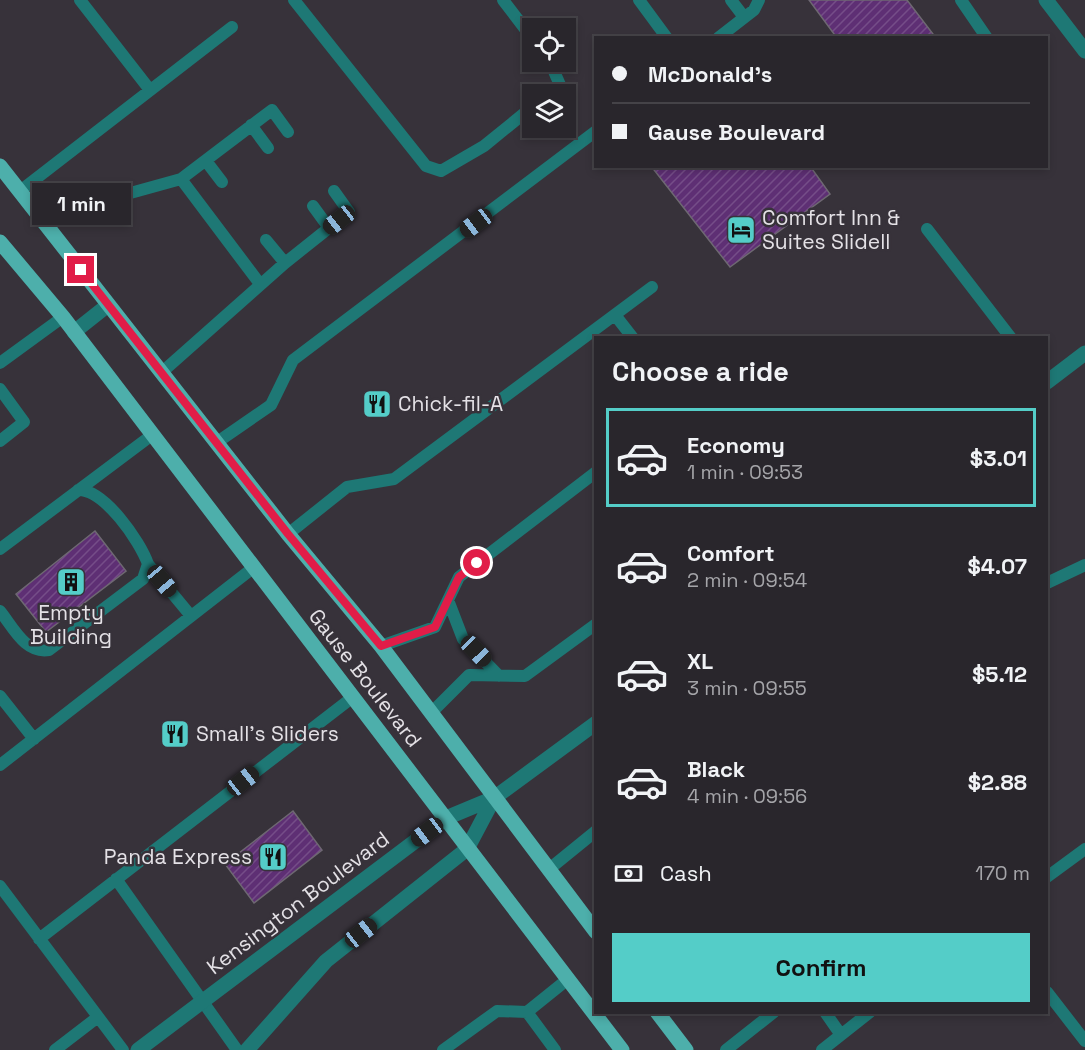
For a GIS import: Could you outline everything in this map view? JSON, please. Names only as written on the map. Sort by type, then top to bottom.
[{"type":"main road","name":"Gause Boulevard","points":[[0,166],[288,534],[381,646],[594,929]]},
{"type":"main road","name":"Gause Boulevard","points":[[0,242],[63,317],[594,1013]]},
{"type":"main road","name":"Gause Boulevard","points":[[595,1014],[622,1050]]},
{"type":"main road","points":[[659,1014],[686,1050]]},
{"type":"street","points":[[1046,0],[1085,51]]},
{"type":"street","points":[[74,332],[108,304]]},
{"type":"street","points":[[1048,381],[1085,353]]},
{"type":"street","points":[[247,1050],[326,961],[467,849],[494,798],[594,724]]},
{"type":"street","name":"Kensington Boulevard","points":[[138,1050],[446,818],[494,798]]},
{"type":"lane","points":[[80,0],[150,90]]},
{"type":"lane","points":[[294,0],[426,166],[441,171],[484,146],[522,115]]},
{"type":"lane","points":[[503,0],[522,25]]},
{"type":"lane","points":[[639,0],[666,36]]},
{"type":"lane","points":[[731,0],[744,17]]},
{"type":"lane","points":[[720,36],[754,9],[759,0]]},
{"type":"lane","points":[[961,0],[986,36]]},
{"type":"lane","points":[[20,191],[232,27]]},
{"type":"lane","points":[[40,218],[181,179],[272,110],[288,132]]},
{"type":"lane","points":[[251,125],[268,147]]},
{"type":"lane","points":[[216,443],[271,405],[293,360],[594,133]]},
{"type":"lane","points":[[206,161],[222,182]]},
{"type":"lane","points":[[181,179],[260,284]]},
{"type":"lane","points":[[161,373],[260,284],[349,212],[334,191]]},
{"type":"lane","points":[[313,206],[329,228]]},
{"type":"lane","points":[[927,229],[1009,336]]},
{"type":"lane","points":[[266,240],[285,263]]},
{"type":"lane","points":[[288,534],[347,487],[394,478],[652,287]]},
{"type":"lane","points":[[615,315],[631,336]]},
{"type":"lane","points":[[0,363],[63,317]]},
{"type":"lane","points":[[0,389],[24,422],[0,441]]},
{"type":"lane","points":[[0,549],[152,435]]},
{"type":"lane","points":[[381,646],[435,627],[459,577],[594,474]]},
{"type":"lane","points":[[78,490],[92,492],[106,504],[148,564],[191,616]]},
{"type":"lane","points":[[0,611],[34,651],[49,650],[138,583],[147,570],[148,564]]},
{"type":"lane","points":[[1048,583],[1085,565]]},
{"type":"lane","points":[[0,765],[253,568]]},
{"type":"lane","points":[[448,600],[464,639],[499,676]]},
{"type":"lane","points":[[432,712],[469,675],[525,676],[594,625]]},
{"type":"lane","points":[[0,696],[33,739]]},
{"type":"lane","points":[[39,939],[353,697]]},
{"type":"lane","points":[[548,870],[594,833]]},
{"type":"lane","points":[[1048,876],[1085,849]]},
{"type":"lane","points":[[116,879],[237,1050]]},
{"type":"lane","points":[[0,886],[123,1050]]},
{"type":"lane","points":[[443,1050],[497,1011],[527,1012],[568,979]]},
{"type":"lane","points":[[1048,993],[1085,1041]]},
{"type":"lane","points":[[527,1012],[555,1050]]},
{"type":"lane","points":[[726,1050],[771,1014]]},
{"type":"lane","points":[[826,1014],[842,1035]]},
{"type":"lane","points":[[823,1050],[868,1014]]},
{"type":"lane","points":[[55,1050],[98,1017]]},
{"type":"building","points":[[809,0],[907,0],[934,36],[836,36]]},
{"type":"building","name":"Comfort Inn & Suites Slidell","points":[[653,168],[811,168],[830,194],[730,267]]},
{"type":"building","name":"Empty Building","points":[[95,531],[126,571],[46,632],[16,594]]},
{"type":"building","name":"Panda Express","points":[[293,811],[322,850],[254,903],[225,864]]},
{"type":"place","name":"Comfort Inn & Suites Slidell","points":[[741,230]]},
{"type":"place","name":"Chick-fil-A","points":[[377,404]]},
{"type":"place","name":"Empty Building","points":[[71,582]]},
{"type":"place","name":"Small's Sliders","points":[[175,734]]},
{"type":"place","name":"Panda Express","points":[[273,857]]},
{"type":"route","points":[[81,270],[288,534],[381,646],[435,627],[459,577],[477,563]]}]
